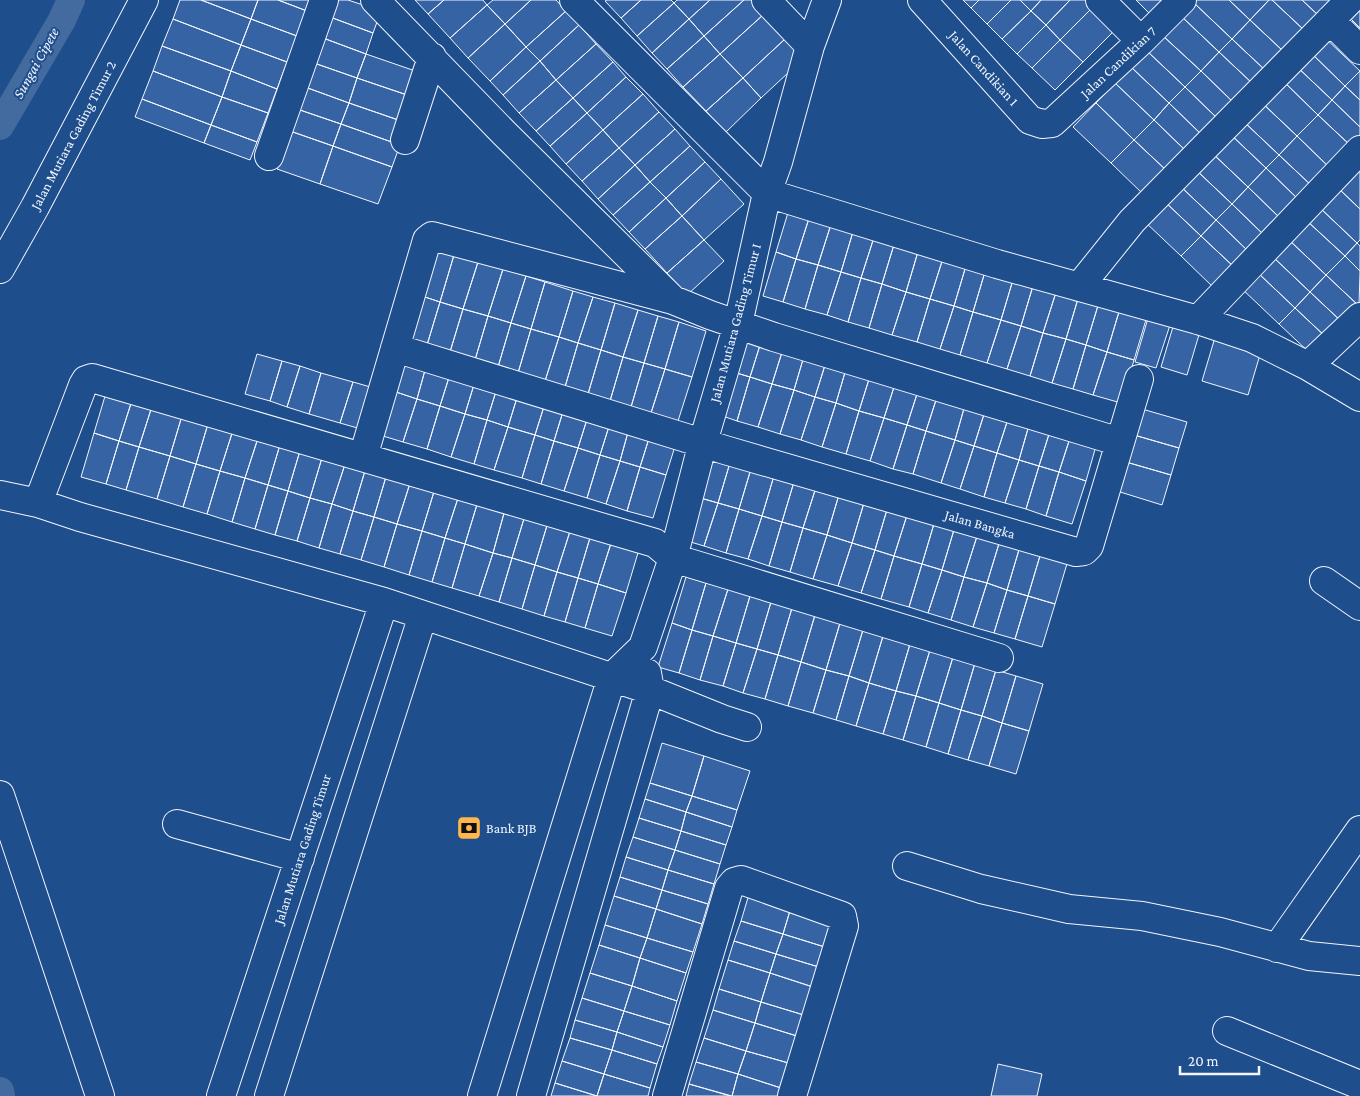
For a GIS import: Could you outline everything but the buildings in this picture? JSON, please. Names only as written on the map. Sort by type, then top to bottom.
[{"type":"street","name":"Jalan Mutiara Gading Timur 2","points":[[0,269],[35,207],[144,0]]},
{"type":"street","points":[[269,156],[324,0]]},
{"type":"street","points":[[375,0],[504,133],[673,300]]},
{"type":"street","points":[[574,0],[767,193],[1079,287],[1198,320],[1252,338],[1308,366],[1360,396]]},
{"type":"street","points":[[766,0],[810,46]]},
{"type":"street","name":"Jalan Mutiara Gading Timur I","points":[[612,677],[642,647],[673,558],[702,442],[738,324],[767,193],[778,162],[810,46],[828,0]]},
{"type":"street","name":"Jalan Candikian 1","points":[[922,0],[1030,120],[1042,124],[1052,123]]},
{"type":"street","points":[[1100,0],[1141,41]]},
{"type":"street","name":"Jalan Candikian 7","points":[[1052,123],[1141,41],[1182,0]]},
{"type":"street","points":[[1079,287],[1132,221],[1350,0]]},
{"type":"street","points":[[1330,20],[1360,50]]},
{"type":"street","points":[[405,140],[432,57]]},
{"type":"street","points":[[1198,320],[1360,150]]},
{"type":"street","points":[[363,457],[427,240],[432,236],[673,300],[783,340],[1120,442]]},
{"type":"street","points":[[1308,366],[1360,317]]},
{"type":"street","name":"Jalan Bangka","points":[[395,348],[702,442],[1076,552],[1084,551],[1089,546],[1139,379]]},
{"type":"street","points":[[38,503],[83,385],[86,380],[92,378],[655,543],[673,558],[998,658]]},
{"type":"street","points":[[0,495],[38,503],[89,520],[384,602],[650,690],[747,727]]},
{"type":"street","points":[[1324,581],[1360,606]]},
{"type":"street","name":"Jalan Mutiara Gading Timur","points":[[221,1096],[384,602]]},
{"type":"street","points":[[269,1096],[423,615]]},
{"type":"street","name":"Jalan Mutiara Gading Timur I","points":[[642,647],[650,690]]},
{"type":"street","points":[[482,1096],[612,677]]},
{"type":"street","points":[[531,1096],[650,690]]},
{"type":"street","points":[[0,795],[100,1096]]},
{"type":"street","points":[[177,824],[300,858]]},
{"type":"street","points":[[1277,948],[1360,830]]},
{"type":"street","points":[[907,866],[981,889],[1069,909],[1142,916],[1220,932],[1308,956],[1360,962]]},
{"type":"street","points":[[667,1096],[730,888],[734,882],[741,880],[842,916],[844,922],[792,1096]]},
{"type":"street","points":[[1227,1030],[1360,1085]]},
{"type":"waterway","name":"Sungai Cipete","points":[[0,126],[62,20],[71,0]]},
{"type":"waterway","name":"Sungai Cipete","points":[[0,1091],[1,1096]]},
{"type":"place","name":"Bank BJB","points":[[469,828]]}]
